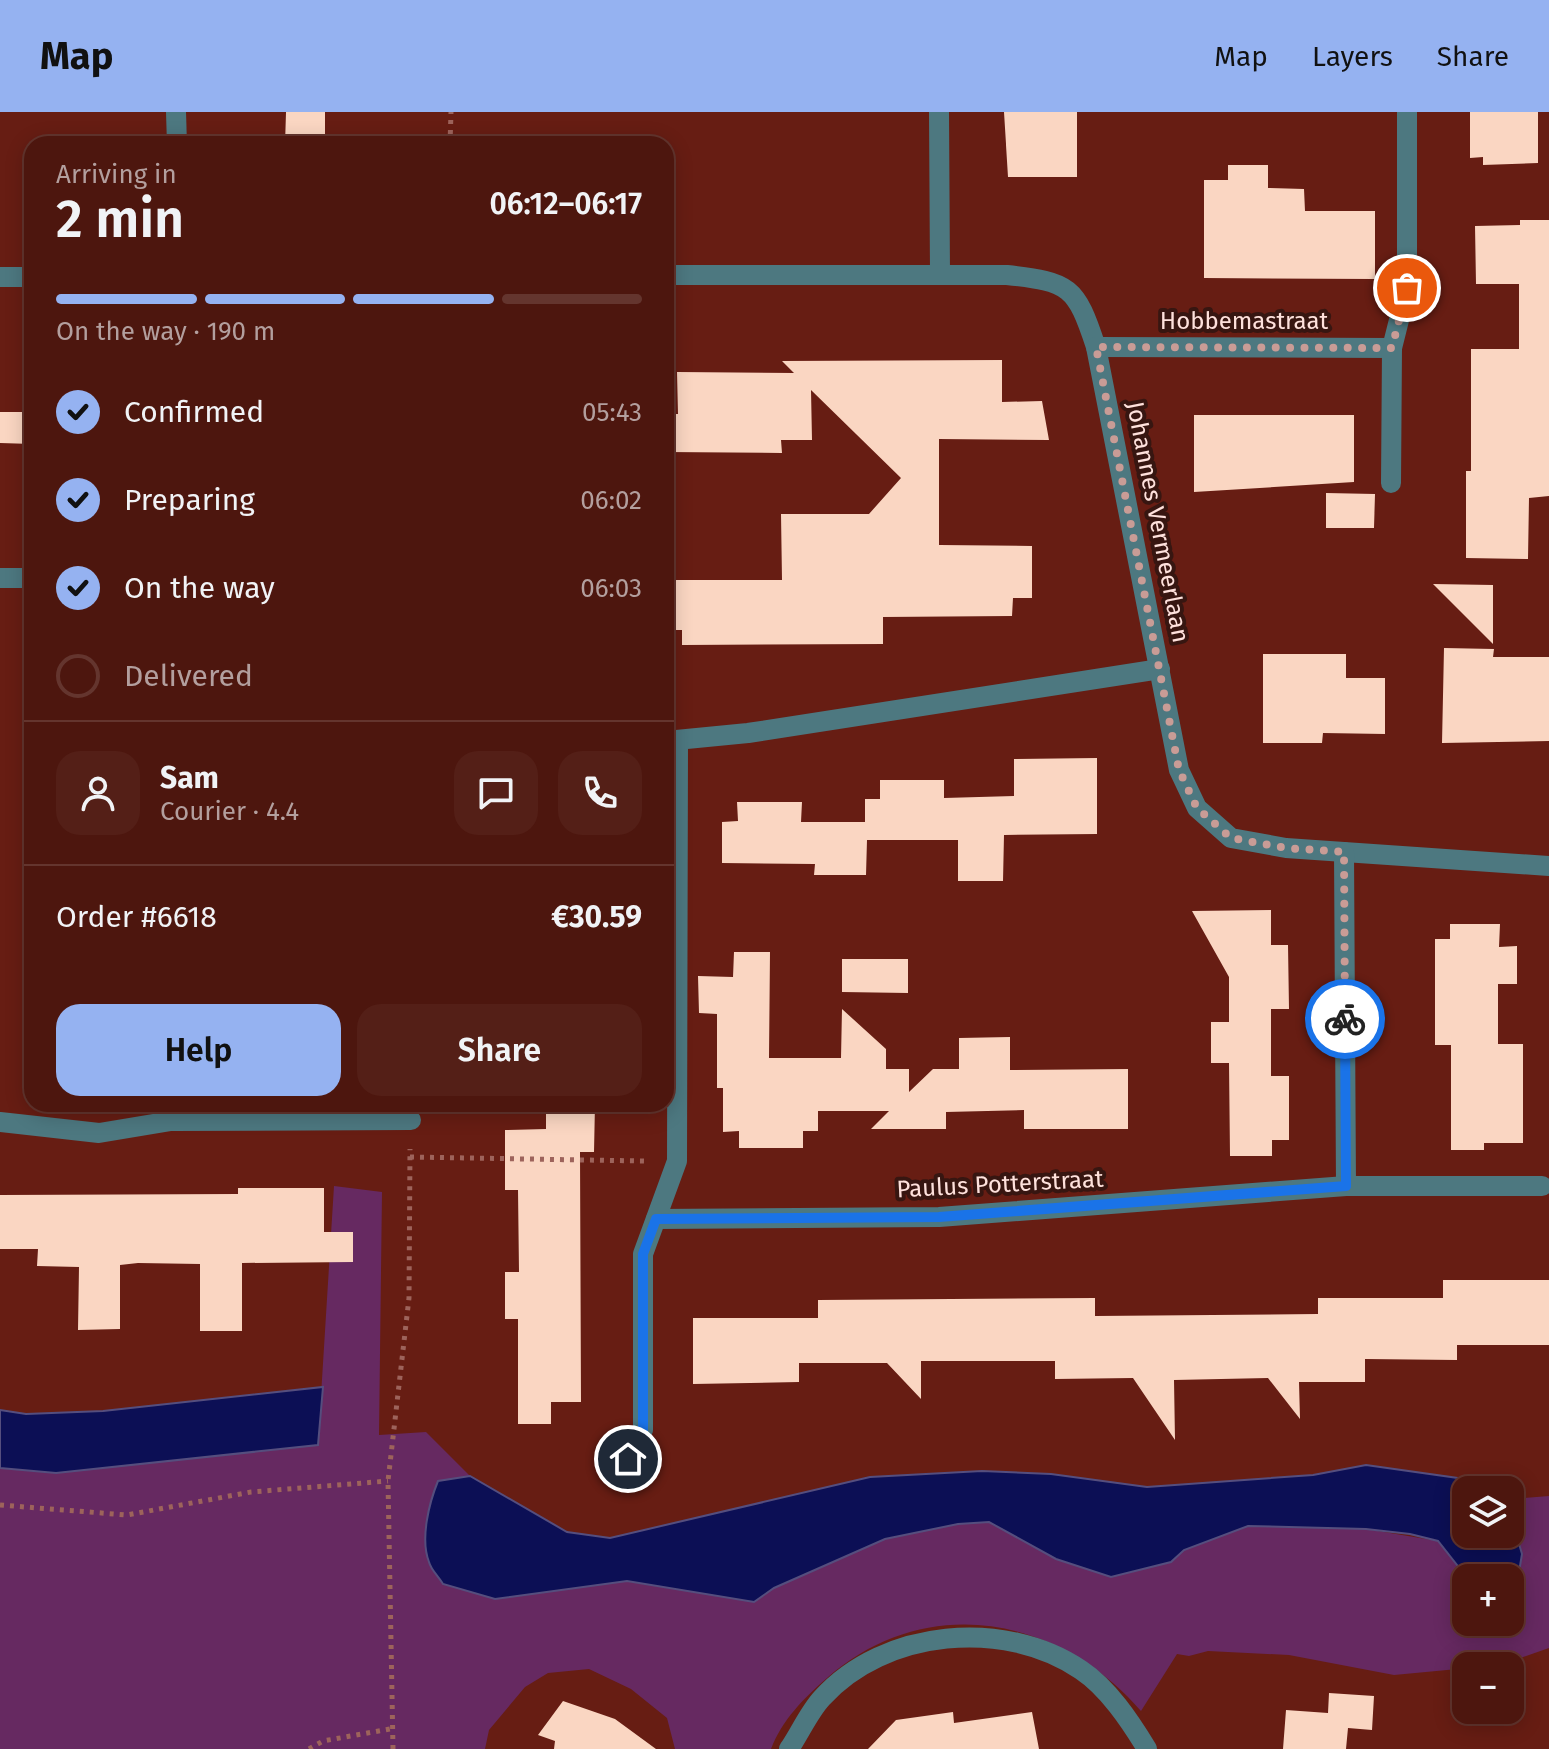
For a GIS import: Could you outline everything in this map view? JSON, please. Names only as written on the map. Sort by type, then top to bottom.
[{"type":"street","points":[[176,112],[177,136]]},
{"type":"street","points":[[939,112],[940,274]]},
{"type":"street","points":[[1391,483],[1392,348],[1407,288],[1407,112]]},
{"type":"street","name":"Johannes Vermeerlaan","points":[[674,275],[1007,275],[1056,281],[1082,304],[1096,347],[1179,770],[1197,808],[1231,838],[1286,848],[1549,866]]},
{"type":"street","points":[[0,277],[24,277]]},
{"type":"street","name":"Hobbemastraat","points":[[1096,347],[1392,348]]},
{"type":"street","points":[[0,578],[24,578]]},
{"type":"street","points":[[674,741],[748,733],[1160,669]]},
{"type":"street","points":[[1344,852],[1346,1186]]},
{"type":"street","points":[[628,1459],[643,1430],[643,1254],[677,1161],[674,909]]},
{"type":"street","points":[[0,1122],[99,1133],[172,1112],[411,1120]]},
{"type":"street","name":"Paulus Potterstraat","points":[[656,1219],[939,1217],[1346,1186],[1542,1186]]},
{"type":"street","points":[[789,1749],[822,1697],[874,1659],[942,1637],[1007,1641],[1038,1650],[1082,1670],[1128,1717],[1147,1749]]},
{"type":"path","points":[[450,136],[451,112]]},
{"type":"path","points":[[393,1749],[390,1729],[388,1481],[409,1298],[411,1120]]},
{"type":"path","points":[[410,1157],[677,1161]]},
{"type":"path","points":[[0,1505],[127,1515],[251,1492],[388,1481]]},
{"type":"path","points":[[309,1749],[323,1741],[390,1729]]},
{"type":"shaded area","points":[[334,1186],[382,1192],[379,1435],[426,1432],[470,1476],[438,1481],[618,1580],[754,1602],[774,1588],[857,1549],[885,1539],[958,1524],[989,1522],[1056,1559],[1111,1577],[1171,1562],[1184,1550],[1248,1526],[1366,1529],[1438,1541],[1457,1564],[1452,1564],[1452,1636],[1524,1636],[1524,1564],[1520,1564],[1521,1548],[1524,1548],[1524,1498],[1549,1496],[1549,1648],[1524,1657],[1524,1652],[1452,1652],[1452,1670],[1394,1675],[1289,1655],[1208,1651],[1189,1656],[1177,1654],[1141,1711],[1108,1679],[1071,1654],[1032,1636],[990,1626],[948,1625],[906,1633],[866,1651],[827,1678],[787,1719],[771,1749],[675,1749],[667,1718],[631,1689],[589,1669],[548,1673],[525,1687],[489,1730],[485,1749],[0,1749],[0,1468],[56,1473],[318,1444]]},
{"type":"shaded area","points":[[323,1387],[318,1445],[56,1473],[0,1468],[0,1410],[26,1414],[103,1411]]},
{"type":"shaded area","points":[[1366,1465],[1452,1477],[1452,1548],[1520,1548],[1520,1564],[1456,1564],[1438,1541],[1410,1534],[1366,1529],[1248,1526],[1184,1550],[1171,1562],[1111,1577],[1056,1559],[989,1522],[958,1524],[885,1539],[774,1588],[754,1602],[627,1581],[495,1599],[443,1584],[430,1565],[425,1543],[429,1510],[438,1481],[470,1476],[567,1532],[610,1538],[870,1477],[982,1471],[1051,1474],[1147,1487],[1313,1475]]},
{"type":"building","points":[[286,112],[325,112],[325,136],[285,136]]},
{"type":"building","points":[[1004,112],[1077,112],[1077,177],[1008,177]]},
{"type":"building","points":[[1470,112],[1538,112],[1538,163],[1483,165],[1483,157],[1470,158]]},
{"type":"building","points":[[1228,165],[1268,165],[1268,188],[1304,189],[1305,211],[1375,211],[1375,279],[1204,278],[1204,180],[1228,180]]},
{"type":"building","points":[[1520,220],[1549,220],[1549,496],[1529,498],[1528,559],[1466,558],[1466,471],[1471,471],[1471,349],[1519,349],[1519,284],[1476,284],[1475,226],[1520,225]]},
{"type":"building","points":[[1002,360],[1002,402],[1042,401],[1049,440],[939,439],[939,545],[1032,546],[1032,598],[1013,598],[1012,616],[883,617],[883,644],[682,645],[682,630],[674,630],[674,580],[782,580],[781,514],[869,514],[901,478],[811,390],[812,440],[781,440],[782,453],[674,452],[674,414],[678,414],[677,372],[794,373],[782,361]]},
{"type":"building","points":[[0,412],[24,412],[24,444],[0,443]]},
{"type":"building","points":[[1194,415],[1354,415],[1354,482],[1194,492]]},
{"type":"building","points":[[1326,493],[1375,494],[1374,528],[1326,528]]},
{"type":"building","points":[[1433,584],[1493,585],[1493,644]]},
{"type":"building","points":[[1444,648],[1494,649],[1493,657],[1549,657],[1549,741],[1442,743]]},
{"type":"building","points":[[1263,654],[1346,654],[1346,678],[1385,678],[1385,734],[1323,733],[1322,743],[1263,743]]},
{"type":"building","points":[[1097,758],[1097,834],[1004,835],[1003,881],[958,881],[958,840],[867,840],[866,875],[814,875],[815,864],[722,863],[722,822],[738,821],[737,802],[802,802],[801,822],[865,822],[865,799],[880,799],[880,780],[944,780],[944,798],[1014,796],[1014,759]]},
{"type":"building","points":[[1271,910],[1271,945],[1288,945],[1289,1009],[1271,1009],[1271,1076],[1289,1076],[1289,1140],[1272,1140],[1272,1156],[1230,1156],[1229,1063],[1211,1063],[1211,1022],[1229,1022],[1229,977],[1192,911]]},
{"type":"building","points":[[1450,924],[1500,924],[1499,947],[1517,946],[1517,984],[1498,984],[1498,1044],[1523,1044],[1523,1143],[1484,1143],[1484,1150],[1451,1150],[1451,1045],[1435,1045],[1435,939],[1450,939]]},
{"type":"building","points":[[734,952],[770,952],[769,1058],[841,1058],[842,1009],[886,1049],[886,1069],[909,1069],[909,1092],[933,1069],[959,1069],[959,1038],[1010,1037],[1010,1070],[1128,1069],[1128,1129],[1024,1129],[1024,1110],[946,1112],[946,1129],[871,1129],[889,1111],[818,1111],[818,1131],[803,1131],[803,1148],[739,1148],[739,1131],[723,1132],[723,1088],[717,1088],[717,1014],[699,1013],[698,976],[733,977]]},
{"type":"building","points":[[842,959],[908,959],[908,993],[842,992]]},
{"type":"building","points":[[546,1112],[595,1112],[594,1152],[580,1152],[581,1402],[551,1402],[551,1424],[518,1424],[518,1319],[505,1319],[505,1272],[519,1272],[518,1190],[505,1190],[505,1130],[546,1129]]},
{"type":"building","points":[[238,1188],[324,1188],[324,1232],[353,1232],[353,1262],[242,1263],[242,1331],[200,1331],[200,1264],[138,1263],[120,1265],[120,1329],[78,1330],[79,1267],[37,1266],[38,1249],[0,1249],[0,1195],[238,1194]]},
{"type":"building","points":[[1443,1280],[1549,1280],[1549,1345],[1457,1345],[1457,1360],[1365,1359],[1365,1382],[1299,1382],[1300,1419],[1268,1378],[1174,1380],[1175,1440],[1133,1378],[1055,1379],[1055,1361],[921,1361],[921,1399],[887,1363],[799,1363],[799,1382],[693,1384],[693,1318],[818,1318],[818,1300],[1095,1298],[1095,1316],[1318,1314],[1318,1298],[1443,1298]]},
{"type":"building","points":[[1329,1693],[1374,1696],[1372,1730],[1348,1728],[1346,1749],[1283,1749],[1286,1710],[1328,1713]]},
{"type":"building","points":[[563,1701],[615,1719],[656,1749],[554,1749],[555,1741],[538,1735]]},
{"type":"building","points":[[953,1712],[954,1723],[1032,1712],[1039,1749],[868,1749],[896,1720]]},
{"type":"way so far","points":[[1345,1019],[1344,852],[1286,848],[1231,838],[1197,808],[1179,770],[1096,347],[1392,348],[1407,288]]},
{"type":"route","points":[[628,1459],[643,1430],[643,1254],[656,1219],[939,1217],[1346,1186],[1345,1019]]}]
